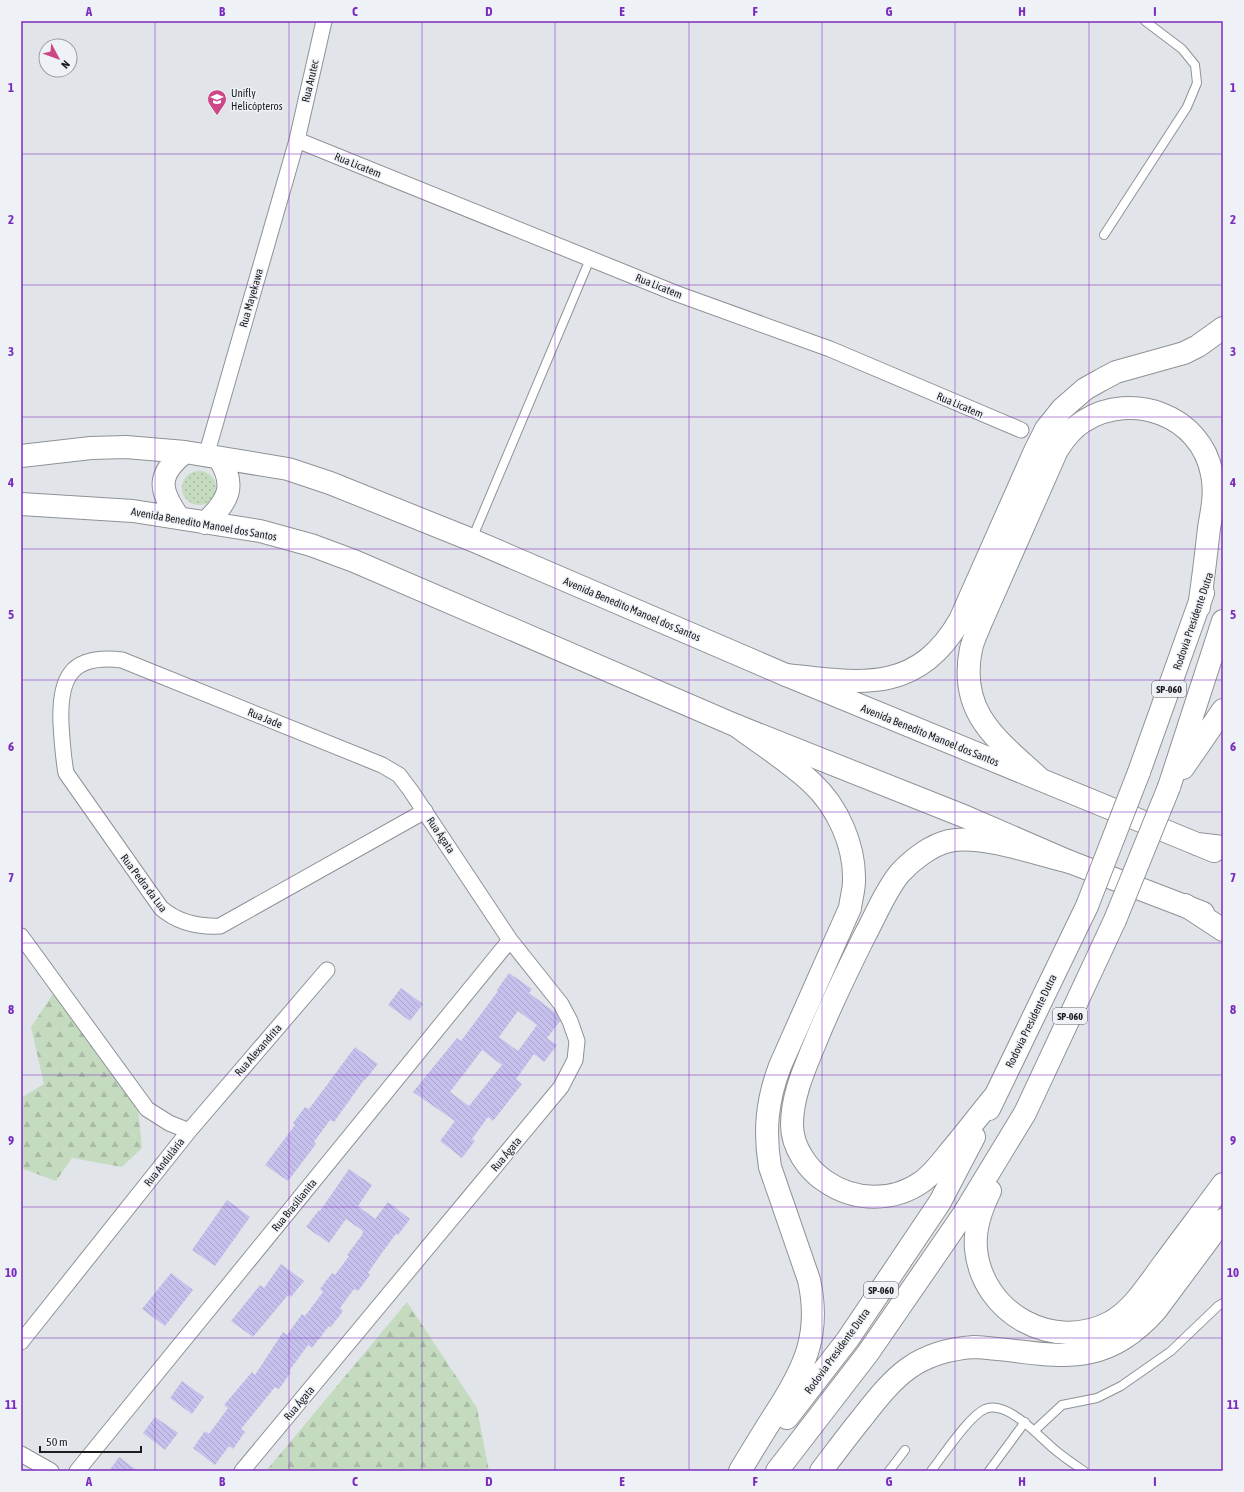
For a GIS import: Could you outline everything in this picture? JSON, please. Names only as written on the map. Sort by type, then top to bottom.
[{"type":"main road","points":[[786,675],[850,682],[879,681],[908,672],[933,655],[943,645],[960,620],[1035,451],[1054,418],[1071,400],[1116,372],[1184,353],[1198,346],[1223,328]]},
{"type":"main road","points":[[1040,779],[988,730],[979,717],[973,701],[969,677],[971,649],[984,614],[1057,450],[1072,430],[1082,422],[1105,411],[1118,408],[1130,407],[1155,411],[1167,415],[1183,426],[1196,439],[1203,450],[1212,473],[1214,498],[1199,607]]},
{"type":"main road","name":"Avenida Benedito Manoel dos Santos","points":[[21,456],[90,448],[126,447],[204,455],[288,469],[330,483],[472,540],[786,675],[1223,855]]},
{"type":"main road","points":[[179,518],[166,498],[163,483],[167,469],[172,462],[204,455],[224,466],[229,480],[227,497],[220,508],[205,523]]},
{"type":"main road","name":"Avenida Benedito Manoel dos Santos","points":[[21,504],[133,511],[260,531],[311,545],[354,561],[737,726],[966,817],[1070,862],[1185,905],[1223,921]]},
{"type":"main road","name":"Rodovia Presidente Dutra","points":[[746,1471],[848,1339],[940,1202],[995,1096],[1087,906],[1139,772],[1199,607],[1223,523]]},
{"type":"main road","name":"SP-060","points":[[777,1471],[868,1353],[916,1284],[963,1215],[1025,1113],[1115,920],[1170,787],[1223,621]]},
{"type":"main road","points":[[1170,787],[1223,710]]},
{"type":"main road","points":[[737,726],[813,783],[825,798],[842,824],[851,850],[854,881],[850,908],[780,1066],[771,1094],[767,1116],[767,1144],[770,1166],[809,1280],[812,1294],[814,1324],[812,1339],[808,1354],[796,1381],[740,1471]]},
{"type":"main road","points":[[995,1096],[933,1172],[914,1187],[891,1195],[866,1197],[854,1195],[832,1186],[813,1171],[805,1161],[797,1144],[792,1127],[799,1083],[837,991],[881,905],[900,874],[923,852],[949,841],[984,840],[1070,862]]},
{"type":"main road","points":[[1197,844],[1223,848]]},
{"type":"main road","points":[[1185,905],[1223,930]]},
{"type":"main road","points":[[1025,1113],[981,1211],[976,1235],[976,1248],[981,1272],[992,1294],[1009,1312],[1032,1326],[1045,1330],[1072,1333],[1098,1327],[1122,1314],[1140,1296],[1223,1184]]},
{"type":"main road","points":[[821,1471],[884,1389],[902,1372],[929,1356],[958,1348],[974,1347],[1070,1356],[1097,1351],[1123,1340],[1146,1322],[1223,1220]]},
{"type":"street","name":"Rua Arutec","points":[[297,140],[324,21]]},
{"type":"street","name":"Rua Licatem","points":[[297,140],[675,293],[830,349],[1021,430]]},
{"type":"street","name":"Rua Mayekawa","points":[[204,455],[297,140]]},
{"type":"street","name":"Rua Jade","points":[[86,662],[103,658],[122,660],[382,765],[399,775],[425,811]]},
{"type":"street","name":"Rua Pedra da Lua","points":[[86,662],[70,674],[62,689],[62,755],[66,773],[168,915],[188,923],[208,927],[220,926],[425,811]]},
{"type":"street","name":"Rua Ágata","points":[[242,1471],[561,1087],[575,1060],[577,1041],[570,1021],[561,1004],[510,940],[425,811]]},
{"type":"street","name":"Rua Andulária","points":[[21,936],[147,1109],[169,1123],[189,1131],[21,1342]]},
{"type":"street","name":"Rua Brasilianita","points":[[77,1471],[510,940]]},
{"type":"street","name":"Rua Alexandrita","points":[[189,1131],[327,970]]},
{"type":"street","points":[[21,1454],[51,1471]]},
{"type":"lane","points":[[1104,235],[1187,107],[1197,83],[1195,65],[1182,49],[1145,21]]},
{"type":"lane","points":[[472,540],[590,259]]},
{"type":"lane","points":[[1034,1431],[1062,1405],[1097,1398],[1120,1386],[1171,1352],[1218,1306],[1223,1303]]},
{"type":"lane","points":[[931,1471],[972,1418],[986,1408],[1001,1409],[1025,1422],[1054,1450],[1084,1471]]},
{"type":"lane","points":[[989,1471],[1025,1422]]},
{"type":"lane","points":[[889,1471],[905,1450]]},
{"type":"green space","points":[[199,471],[211,476],[216,488],[211,500],[199,505],[187,500],[182,488],[187,476]]},
{"type":"green space","points":[[55,991],[138,1108],[142,1148],[122,1167],[72,1158],[56,1181],[21,1168],[21,1098],[44,1084],[31,1027]]},
{"type":"green space","points":[[407,1302],[477,1408],[489,1471],[266,1471]]},
{"type":"building","points":[[509,973],[532,989],[529,993],[556,1013],[560,1021],[547,1038],[557,1045],[544,1062],[534,1054],[516,1079],[522,1084],[493,1121],[488,1117],[472,1139],[475,1141],[462,1158],[440,1141],[455,1121],[413,1092],[457,1038],[461,1041],[498,991],[497,990]],"holes":[[[518,1011],[537,1025],[518,1051],[499,1037]],[[482,1050],[502,1065],[469,1106],[450,1092]]]},
{"type":"building","points":[[401,988],[423,1004],[410,1021],[388,1005]]},
{"type":"building","points":[[355,1047],[378,1064],[364,1080],[334,1122],[330,1120],[314,1142],[316,1144],[288,1181],[265,1165],[295,1125],[293,1123],[305,1107],[309,1109]]},
{"type":"building","points":[[349,1169],[372,1185],[358,1206],[375,1219],[388,1202],[410,1219],[398,1235],[396,1234],[381,1254],[368,1273],[370,1275],[358,1291],[354,1289],[340,1308],[343,1311],[331,1327],[329,1326],[312,1348],[308,1345],[289,1371],[291,1372],[279,1389],[275,1387],[241,1429],[245,1432],[233,1449],[229,1446],[215,1465],[193,1448],[205,1431],[209,1434],[228,1408],[224,1405],[252,1372],[255,1375],[283,1332],[287,1335],[302,1314],[305,1316],[323,1292],[320,1289],[332,1273],[335,1275],[349,1256],[347,1255],[362,1235],[363,1231],[346,1219],[329,1243],[306,1227],[319,1210],[320,1211]]},
{"type":"building","points":[[227,1200],[250,1217],[215,1266],[192,1250]]},
{"type":"building","points":[[281,1264],[304,1281],[291,1297],[288,1295],[253,1337],[231,1321],[260,1285],[264,1288]]},
{"type":"building","points":[[171,1273],[193,1290],[165,1326],[142,1309]]},
{"type":"building","points":[[182,1381],[204,1397],[192,1414],[170,1398]]},
{"type":"building","points":[[155,1417],[178,1433],[165,1450],[143,1433]]},
{"type":"building","points":[[119,1457],[138,1471],[109,1471]]},
{"type":"place","name":"Unifly Helicópteros","points":[[217,116]]}]
